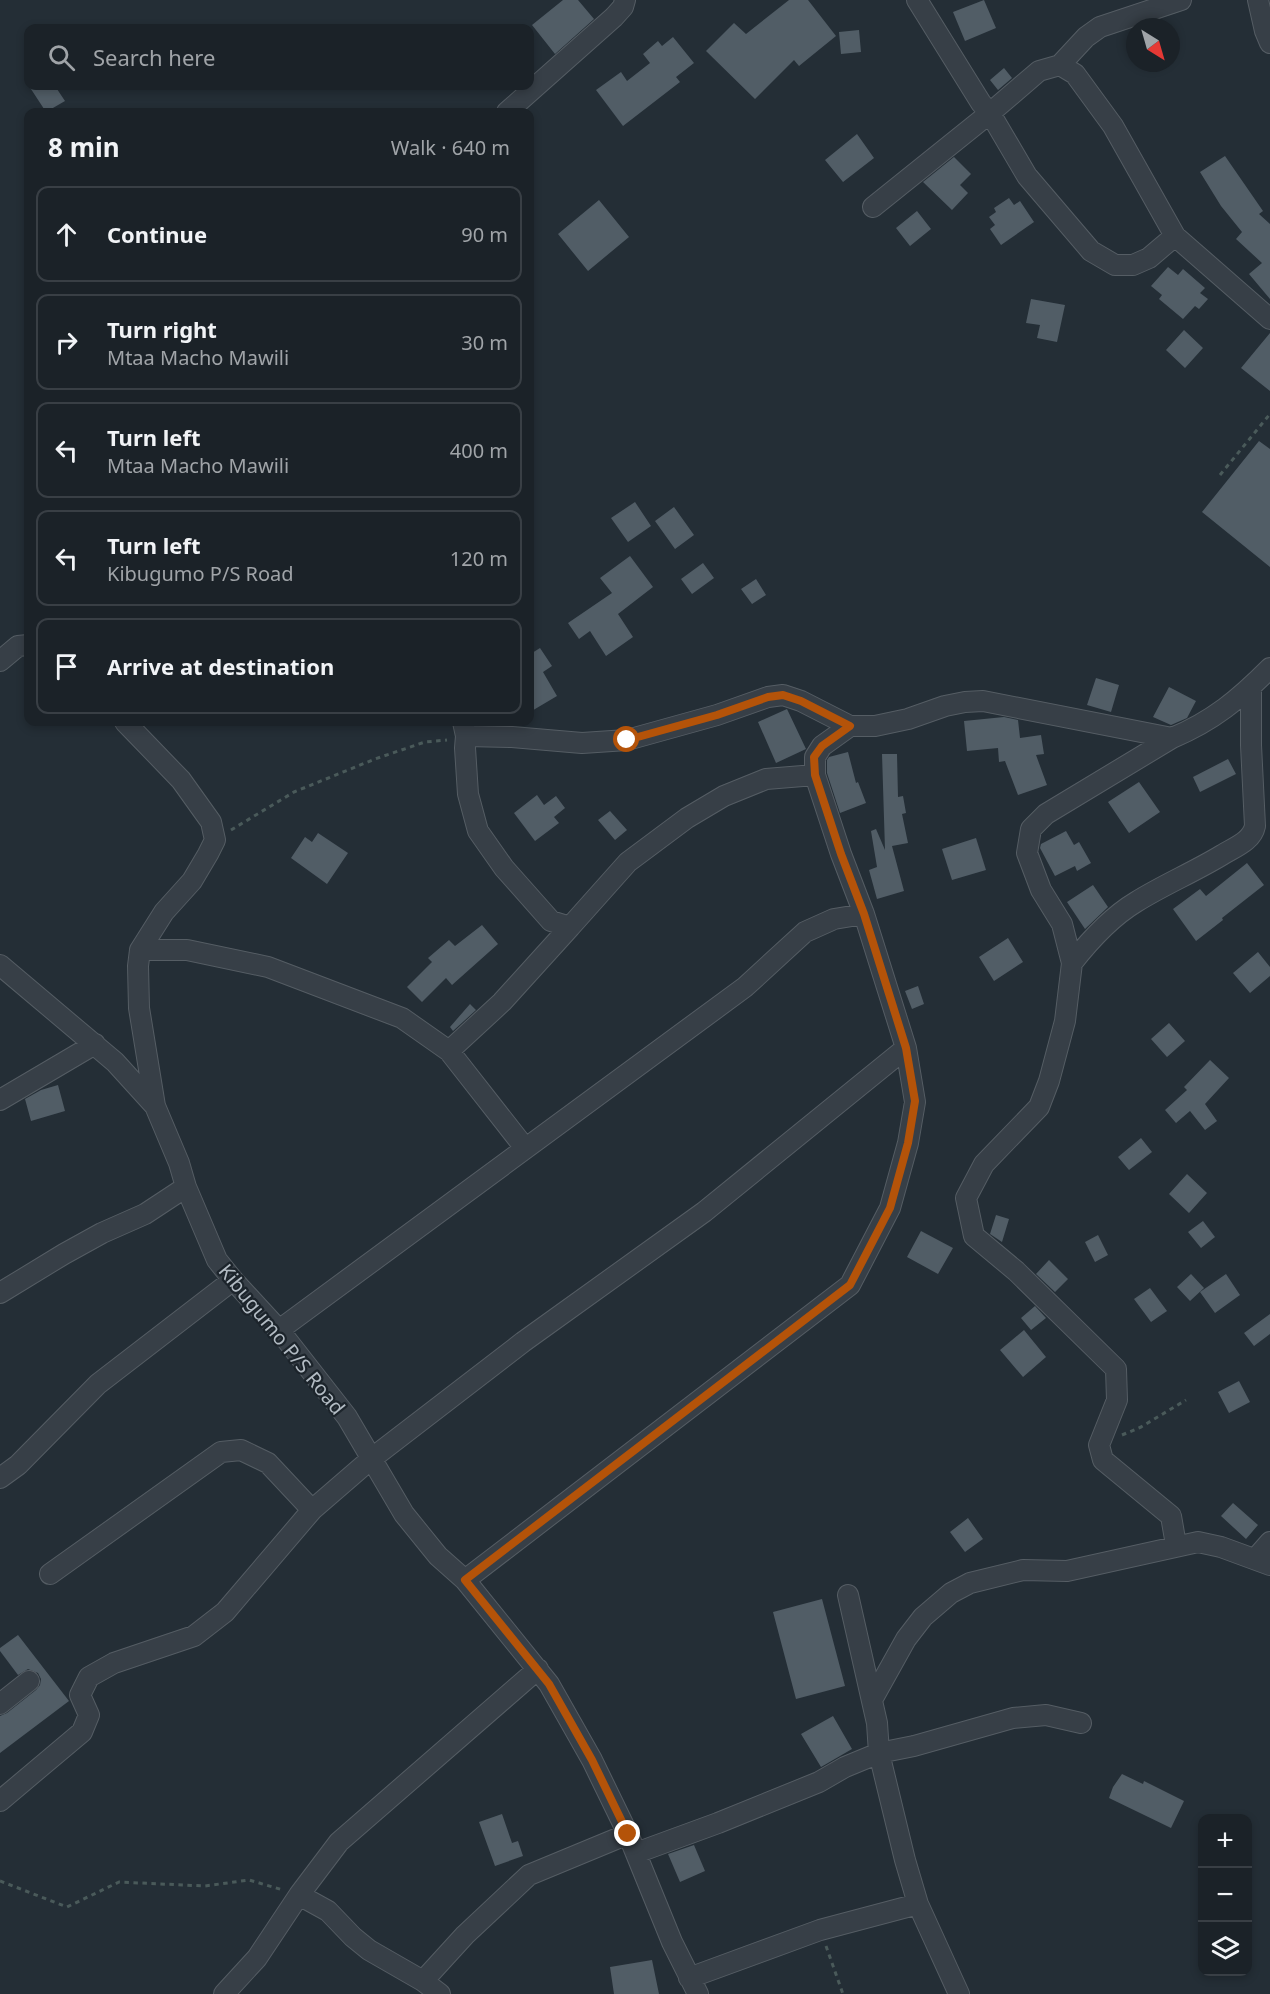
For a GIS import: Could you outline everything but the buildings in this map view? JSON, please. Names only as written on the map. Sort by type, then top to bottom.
[{"type":"street","points":[[534,88],[614,17],[623,7],[625,0]]},
{"type":"street","points":[[917,0],[981,103],[990,113],[1027,176],[1091,251],[1115,265],[1133,266],[1149,258],[1175,236]]},
{"type":"street","points":[[873,207],[990,113],[1039,70],[1060,65],[1100,27],[1181,0]]},
{"type":"street","points":[[1258,0],[1270,43]]},
{"type":"street","points":[[1060,65],[1075,74],[1113,126],[1175,236],[1270,319]]},
{"type":"street","points":[[512,108],[532,90]]},
{"type":"street","points":[[0,661],[18,646],[24,645]]},
{"type":"street","points":[[1176,1545],[1171,1516],[1103,1460],[1099,1445],[1117,1400],[1116,1369],[1016,1271],[974,1236],[966,1198],[984,1164],[1039,1107],[1049,1081],[1065,1021],[1072,963],[1062,924],[1041,890],[1027,853],[1031,829],[1046,814],[1172,738],[1215,716],[1251,687],[1270,668]]},
{"type":"street","points":[[1072,963],[1091,938],[1134,903],[1214,860],[1247,840],[1253,833],[1255,826],[1251,756],[1251,687]]},
{"type":"street","points":[[570,927],[550,921],[504,867],[478,831],[468,794],[465,736],[512,737],[582,743],[627,740],[717,715],[768,697],[783,695],[801,701],[850,726],[875,726],[908,719],[945,706],[965,702],[983,702],[1172,738]]},
{"type":"street","points":[[129,726],[181,780],[211,822],[215,840]]},
{"type":"street","points":[[465,1580],[850,1285],[890,1208],[908,1143],[915,1101],[906,1048],[864,914],[815,775],[814,757],[822,746],[850,726]]},
{"type":"street","points":[[449,1051],[502,1002],[628,862],[687,818],[724,796],[766,779],[815,775]]},
{"type":"street","name":"Kibugumo P/S Road","points":[[215,840],[192,881],[164,912],[141,950],[138,966],[139,1008],[154,1106],[179,1163],[186,1187],[217,1260],[279,1330],[347,1417],[404,1514],[438,1556],[465,1580],[549,1684],[592,1760],[628,1834],[672,1942],[694,1986]]},
{"type":"street","points":[[279,1330],[745,987],[805,932],[834,920],[864,914]]},
{"type":"street","points":[[141,950],[188,950],[268,967],[402,1018],[449,1051],[525,1148]]},
{"type":"street","points":[[0,965],[115,1062],[154,1106]]},
{"type":"street","points":[[0,1100],[95,1044]]},
{"type":"street","points":[[0,1802],[82,1732],[89,1715],[80,1695],[89,1677],[114,1662],[194,1636],[225,1611],[312,1510],[371,1459],[507,1353],[704,1212],[906,1048]]},
{"type":"street","points":[[0,1293],[102,1233],[145,1214],[186,1187]]},
{"type":"street","points":[[0,1478],[18,1464],[98,1384],[233,1280]]},
{"type":"street","points":[[50,1574],[221,1452],[241,1450],[268,1464],[312,1510]]},
{"type":"street","points":[[872,1700],[906,1640],[923,1617],[951,1593],[970,1583],[1023,1570],[1067,1571],[1176,1545],[1198,1542],[1221,1547],[1263,1562],[1270,1542]]},
{"type":"street","points":[[848,1595],[877,1723],[879,1753],[918,1904],[959,1994]]},
{"type":"street","points":[[225,1994],[257,1958],[299,1895],[339,1842],[538,1668]]},
{"type":"street","points":[[0,1704],[29,1681]]},
{"type":"street","points":[[636,1853],[819,1782],[845,1767],[879,1753],[914,1746],[1013,1718],[1046,1715],[1081,1723]]},
{"type":"street","points":[[423,1981],[465,1935],[529,1875],[628,1834]]},
{"type":"street","points":[[299,1895],[328,1911],[369,1950],[423,1981],[440,1994]]},
{"type":"street","points":[[694,1986],[820,1930],[918,1904]]},
{"type":"path","points":[[1220,475],[1270,414]]},
{"type":"path","points":[[215,840],[294,792],[375,759],[425,742],[465,736]]},
{"type":"path","points":[[1099,1445],[1141,1427],[1186,1400]]},
{"type":"path","points":[[0,1881],[67,1907],[119,1882],[206,1886],[249,1880],[299,1895]]},
{"type":"path","points":[[820,1930],[843,1994]]},
{"type":"route","points":[[627,740],[717,715],[768,697],[783,695],[801,701],[850,726],[822,746],[814,757],[815,775],[864,914],[906,1048],[915,1101],[908,1143],[890,1208],[850,1285],[465,1580],[549,1684],[592,1760],[628,1834]]}]
